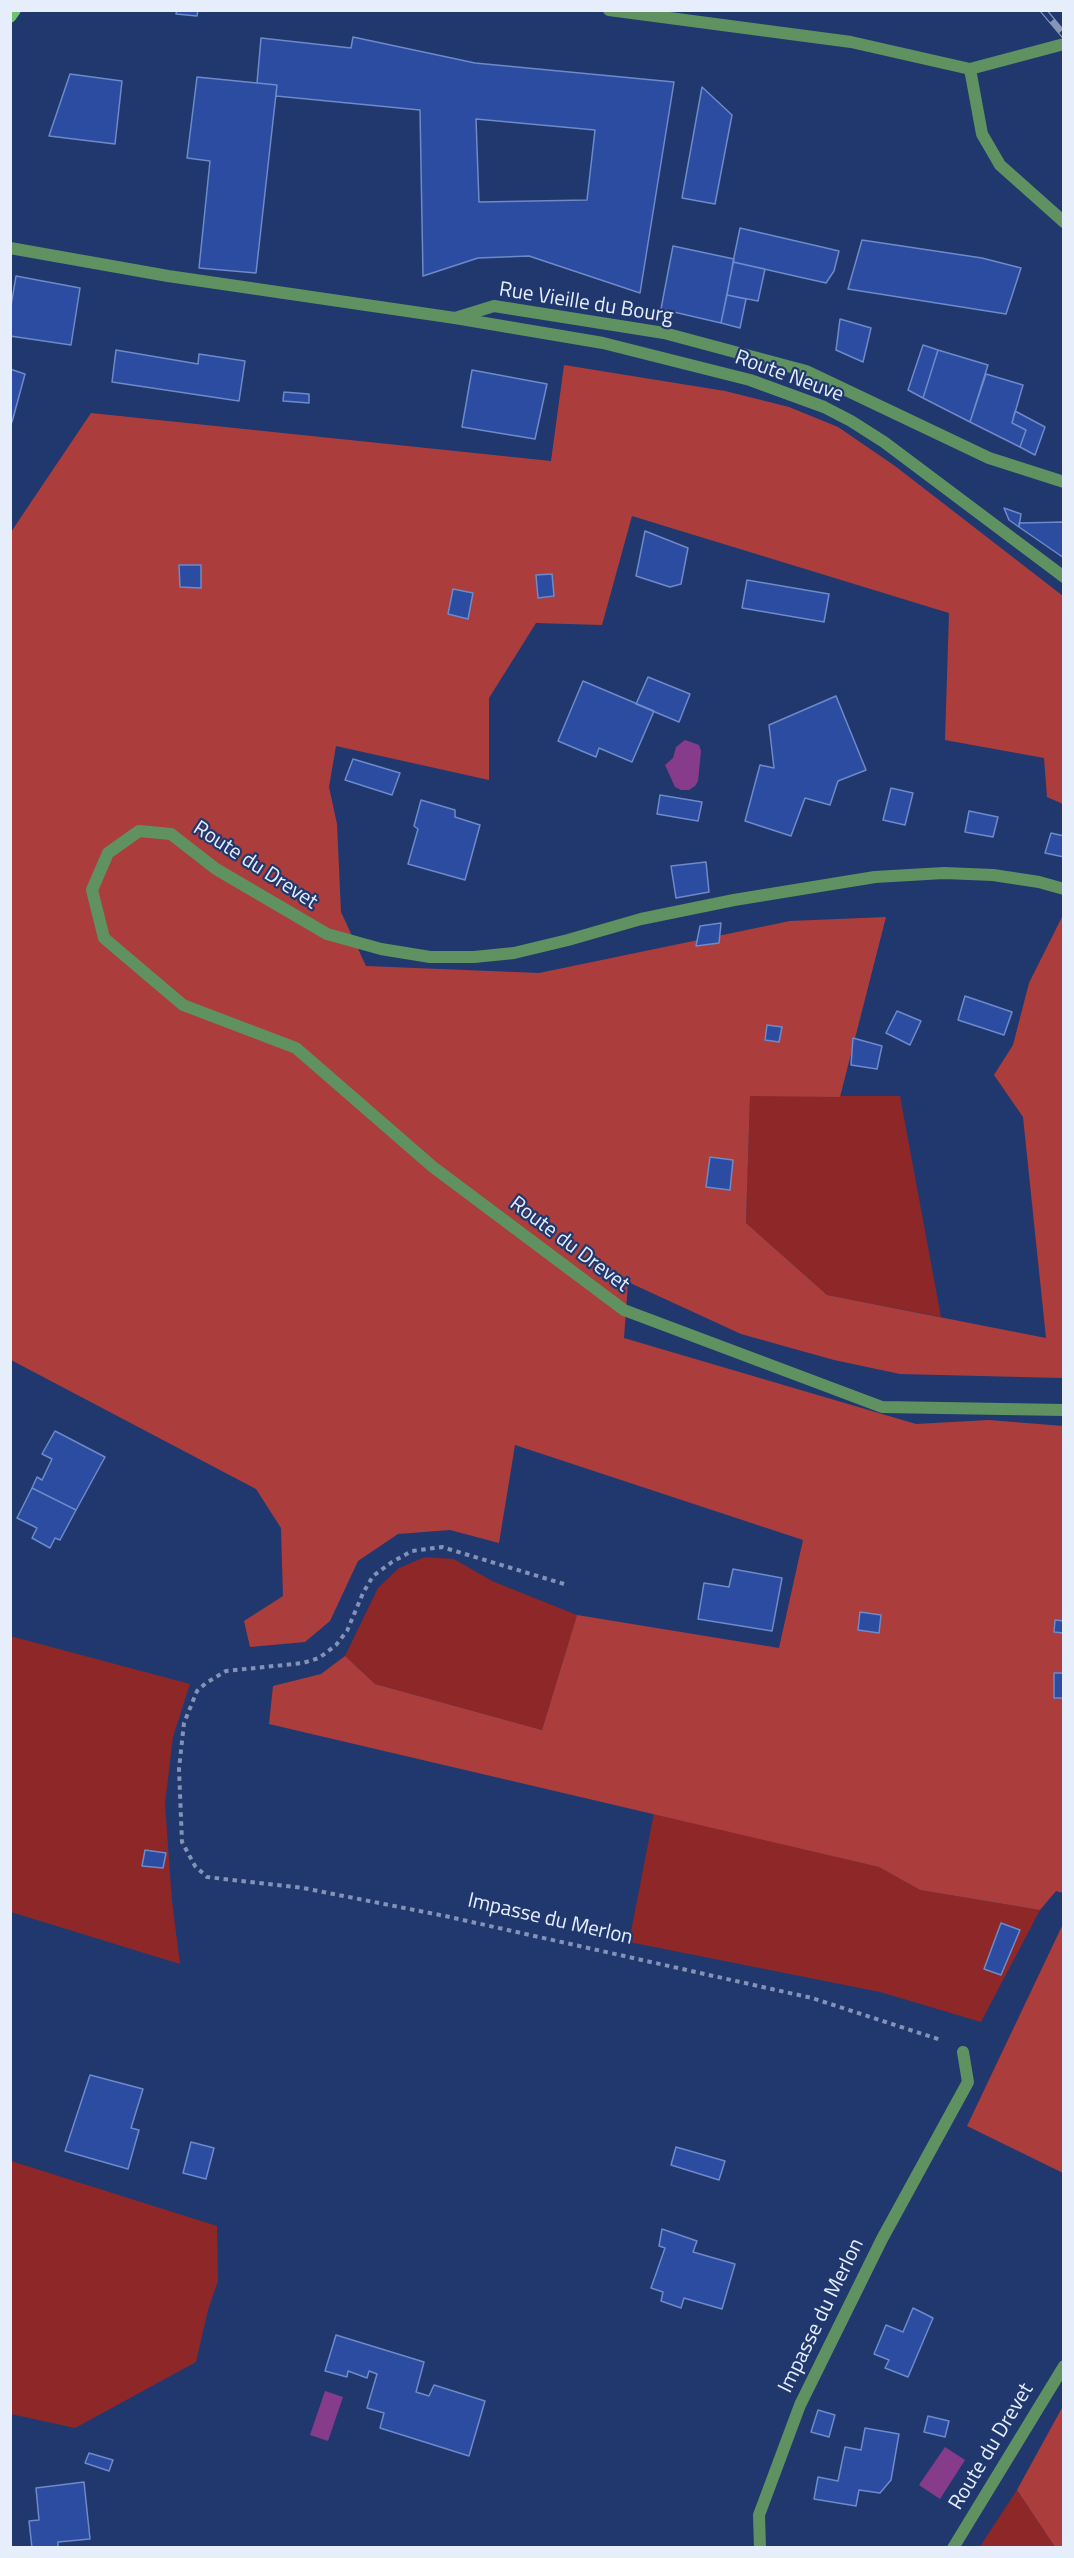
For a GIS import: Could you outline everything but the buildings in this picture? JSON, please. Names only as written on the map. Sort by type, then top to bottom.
[{"type":"main road","points":[[10,17],[15,10]]},
{"type":"street","points":[[609,10],[851,42],[970,69],[1064,45]]},
{"type":"street","points":[[970,69],[982,134],[1000,165],[1064,222]]},
{"type":"street","name":"Rue Vieille du Bourg","points":[[10,248],[168,276],[455,318],[494,306],[664,333],[806,371],[989,458],[1064,482]]},
{"type":"street","name":"Route Neuve","points":[[455,318],[603,343],[750,380],[824,407],[884,442],[1064,577]]},
{"type":"street","name":"Route du Drevet","points":[[1064,889],[1039,882],[993,875],[944,873],[875,877],[734,900],[641,919],[514,953],[474,957],[420,955],[381,949],[327,934],[216,869],[171,834],[139,831],[108,853],[92,890],[104,938],[183,1005],[296,1048],[433,1167],[624,1311],[882,1407],[1064,1410]]},
{"type":"street","name":"Impasse du Merlon","points":[[760,2547],[759,2515],[800,2405],[882,2239],[968,2082],[963,2052]]},
{"type":"street","name":"Route du Drevet","points":[[953,2547],[1064,2366]]},
{"type":"path","name":"Impasse du Merlon","points":[[564,1584],[442,1546],[412,1551],[373,1576],[347,1631],[336,1645],[319,1658],[303,1663],[226,1671],[206,1683],[197,1691],[184,1723],[179,1768],[182,1842],[195,1866],[207,1877],[303,1888],[445,1916],[812,1998],[938,2038],[963,2052]]},
{"type":"shaded area","points":[[564,365],[725,391],[789,407],[838,427],[895,466],[1063,596],[1063,804],[1047,797],[1044,758],[945,740],[949,613],[632,516],[602,625],[536,623],[489,698],[489,780],[336,746],[329,787],[337,824],[341,912],[366,966],[539,973],[790,921],[886,917],[840,1097],[750,1096],[746,1223],[827,1295],[1046,1338],[1023,1117],[994,1075],[1013,1045],[1029,983],[1063,915],[1063,1378],[900,1374],[834,1360],[741,1334],[628,1282],[624,1338],[916,1424],[989,1420],[1063,1426],[1063,1893],[1056,1891],[1040,1910],[920,1890],[879,1867],[269,1724],[273,1686],[321,1674],[345,1656],[375,1684],[542,1730],[577,1615],[779,1648],[803,1540],[515,1445],[499,1543],[450,1530],[398,1534],[358,1561],[330,1621],[305,1642],[250,1647],[244,1621],[283,1596],[281,1528],[256,1489],[11,1360],[11,532],[91,413],[551,461]]},
{"type":"shaded area","points":[[685,740],[699,745],[701,751],[698,781],[689,790],[681,790],[675,787],[665,765],[673,758],[676,747]]},
{"type":"shaded area","points":[[750,1096],[900,1096],[941,1317],[827,1295],[746,1223]]},
{"type":"shaded area","points":[[425,1557],[454,1559],[492,1581],[577,1615],[542,1730],[375,1684],[345,1656],[378,1588],[399,1568]]},
{"type":"shaded area","points":[[10,1636],[190,1684],[173,1737],[165,1804],[172,1901],[180,1964],[11,1912]]},
{"type":"shaded area","points":[[654,1813],[879,1867],[920,1890],[1040,1910],[981,2022],[880,1992],[629,1942]]},
{"type":"shaded area","points":[[1063,1924],[1064,2173],[967,2126]]},
{"type":"shaded area","points":[[11,2161],[217,2226],[218,2281],[208,2310],[196,2362],[75,2428],[11,2414]]},
{"type":"shaded area","points":[[325,2391],[343,2397],[328,2441],[310,2435]]},
{"type":"shaded area","points":[[1063,2406],[1063,2547],[1055,2547],[1017,2490]]},
{"type":"shaded area","points":[[945,2447],[965,2460],[940,2499],[919,2485]]},
{"type":"shaded area","points":[[1017,2490],[1055,2547],[979,2548]]},
{"type":"railway","points":[[1043,10],[1064,35]]}]
